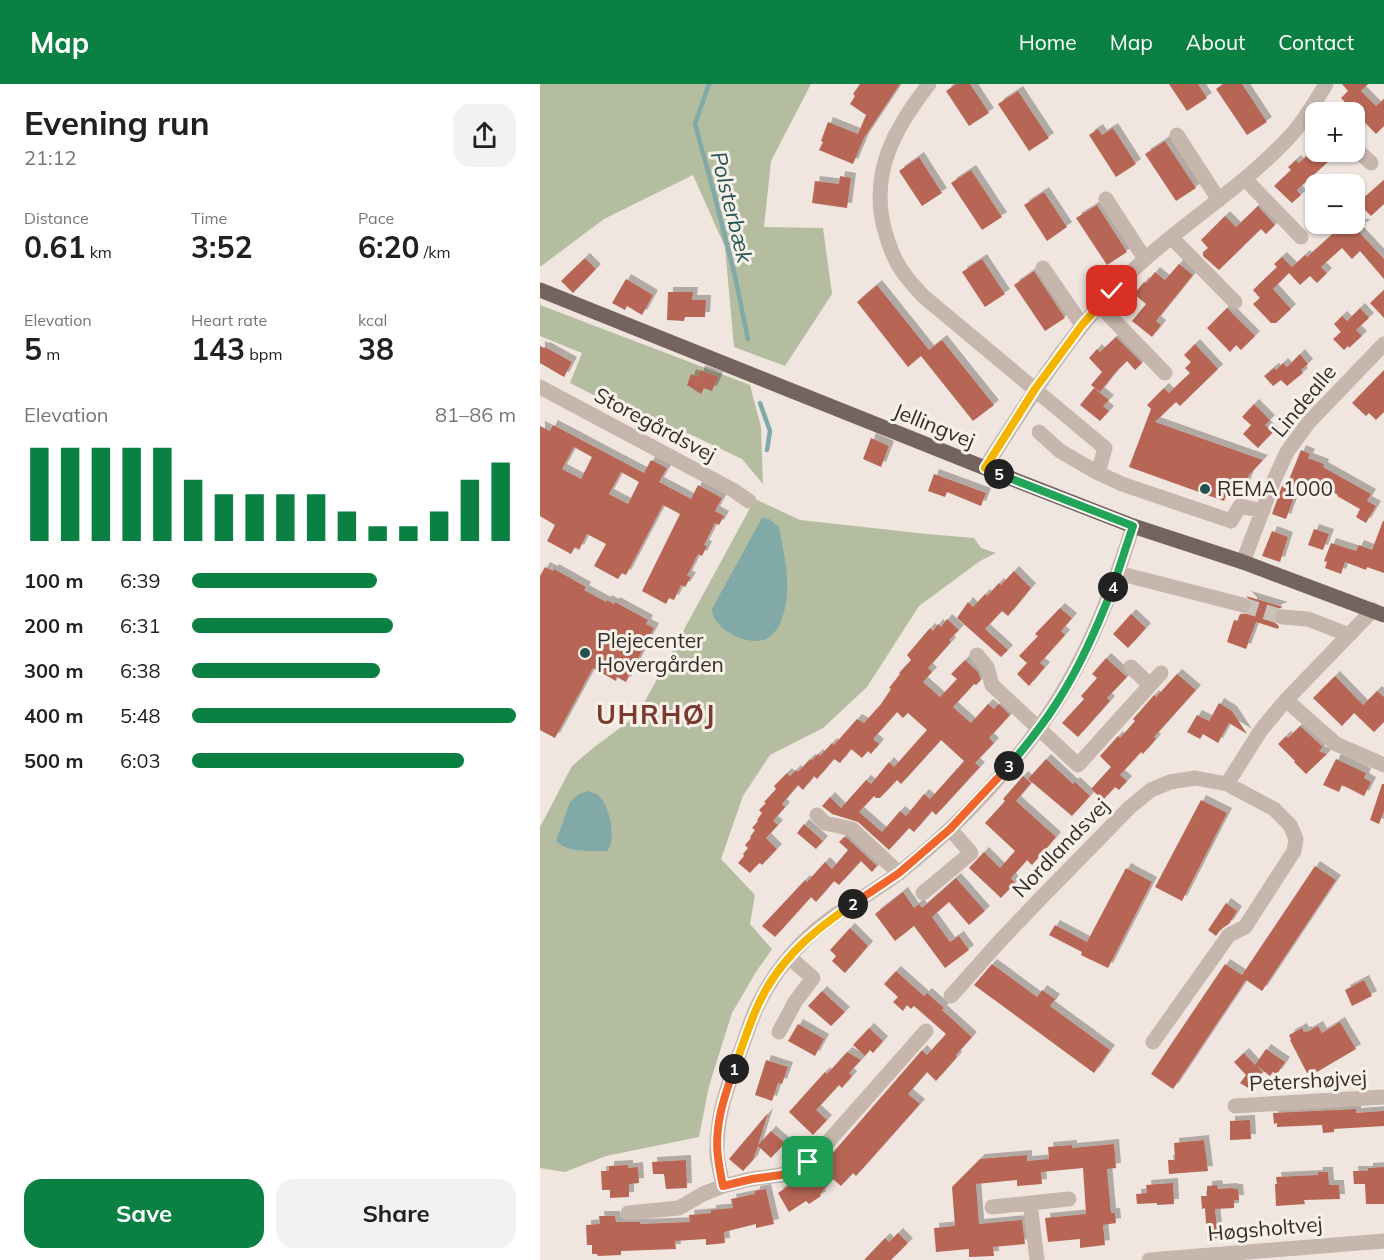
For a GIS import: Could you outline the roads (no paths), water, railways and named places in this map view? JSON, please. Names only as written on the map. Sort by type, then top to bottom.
[{"type":"main road","name":"Jellingvej","points":[[540,290],[1133,526],[1243,562],[1378,613]]},
{"type":"street","points":[[929,84],[909,110],[892,140],[881,176],[880,212],[889,247],[904,274],[923,296],[1105,448],[1098,473]]},
{"type":"street","points":[[1319,102],[1326,84]]},
{"type":"street","points":[[985,468],[1035,389],[1099,305],[1145,259],[1245,179],[1305,121]]},
{"type":"street","points":[[1177,135],[1219,200]]},
{"type":"street","points":[[1365,157],[1371,163]]},
{"type":"street","points":[[1245,179],[1301,237]]},
{"type":"street","points":[[1106,199],[1145,259]]},
{"type":"street","points":[[1172,238],[1235,302]]},
{"type":"street","points":[[1043,268],[1082,325]]},
{"type":"street","points":[[1099,305],[1165,373]]},
{"type":"street","name":"Lindealle","points":[[1243,562],[1287,452],[1308,423],[1384,344]]},
{"type":"street","name":"Storegårdsvej","points":[[550,387],[749,501]]},
{"type":"street","points":[[1039,432],[1060,451],[1122,484],[1231,521],[1240,506],[1263,511]]},
{"type":"street","points":[[723,1186],[717,1155],[718,1128],[724,1097],[755,1011],[771,982],[802,942],[828,921],[899,873],[950,829],[1010,765],[1056,704],[1073,675],[1096,628],[1118,573],[1133,526]]},
{"type":"street","points":[[1118,573],[1243,605]]},
{"type":"street","points":[[1227,784],[1261,730],[1286,700],[1349,635],[1378,613]]},
{"type":"street","points":[[1282,618],[1308,618],[1349,635]]},
{"type":"street","points":[[977,655],[987,667],[992,685],[1078,765],[1161,673]]},
{"type":"street","points":[[1131,668],[1150,685]]},
{"type":"street","points":[[1286,700],[1336,744],[1384,765]]},
{"type":"street","name":"Nordlandsvej","points":[[951,996],[1008,932],[1130,807],[1151,790],[1170,782],[1195,778],[1227,784],[1274,808],[1290,825],[1296,839],[1294,851],[1245,927],[1228,935],[1153,1042]]},
{"type":"street","points":[[817,816],[825,823],[852,829],[899,873]]},
{"type":"street","points":[[923,893],[971,853],[950,829]]},
{"type":"street","points":[[779,1032],[795,1002],[813,978],[789,957]]},
{"type":"street","points":[[628,1213],[679,1208],[723,1186],[781,1175],[808,1162],[926,1031]]},
{"type":"street","name":"Petershøjvej","points":[[1235,1106],[1384,1097]]},
{"type":"street","points":[[992,1207],[1069,1199]]},
{"type":"street","points":[[1030,1203],[1037,1260]]},
{"type":"street","name":"Høgsholtvej","points":[[1149,1260],[1384,1240]]},
{"type":"water","points":[[762,518],[769,519],[779,527],[784,551],[787,589],[784,614],[779,626],[769,637],[759,641],[741,638],[724,629],[718,623],[712,609]]},
{"type":"water","points":[[589,791],[597,794],[609,814],[612,839],[607,851],[567,848],[556,841],[570,802],[579,794]]},
{"type":"waterway","name":"Polsterbæk","points":[[709,84],[695,124],[735,276],[748,339]]},
{"type":"waterway","name":"Polsterbæk","points":[[760,403],[770,431],[767,450]]},
{"type":"tunnel","points":[[1243,605],[1282,617]]},
{"type":"place","name":"REMA 1000","points":[[1205,489]]},
{"type":"place","name":"Plejecenter Hovergården","points":[[585,653]]},
{"type":"district","name":"UHRHØJ","points":[[656,715]]}]
